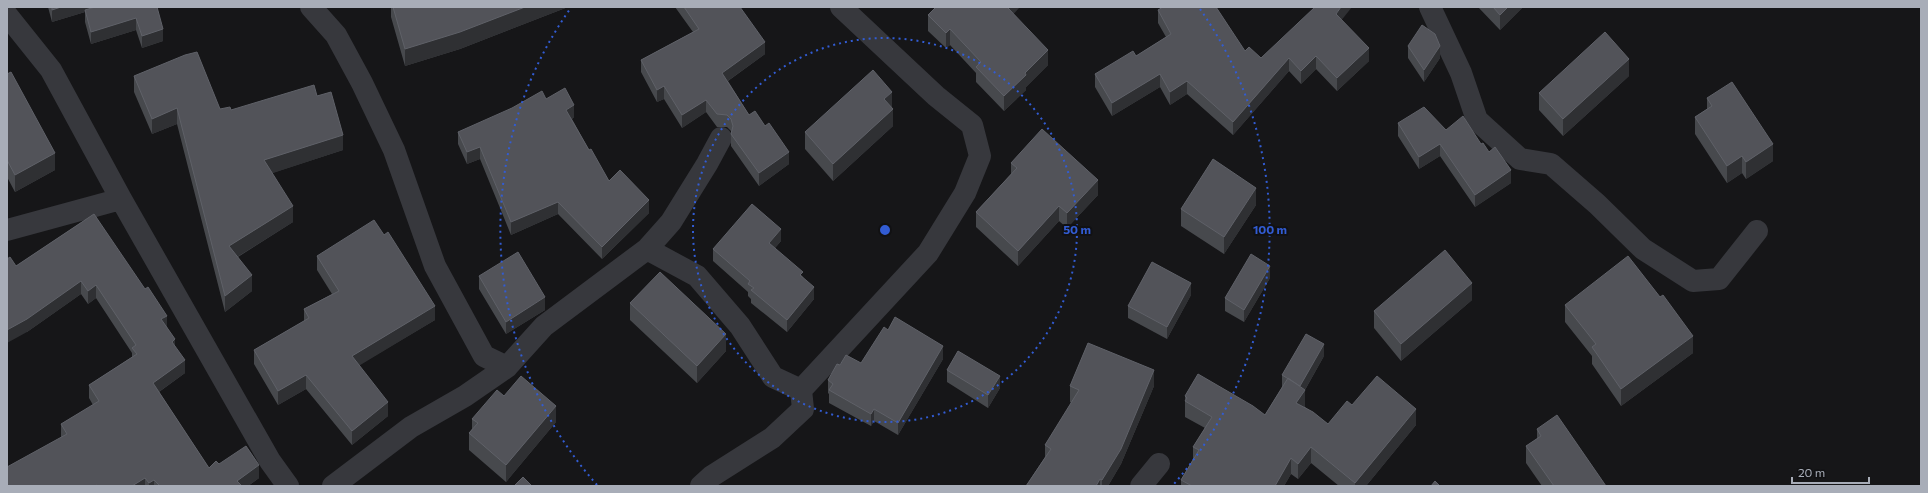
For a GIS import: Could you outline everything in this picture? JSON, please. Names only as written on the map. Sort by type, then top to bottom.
[{"type":"street","points":[[311,7],[336,35],[366,90],[394,150],[435,266],[484,356],[507,367]]},
{"type":"street","points":[[701,486],[712,476],[772,438],[803,409],[801,390],[928,253],[965,193],[980,156],[972,125],[936,96],[841,7]]},
{"type":"street","points":[[1430,7],[1461,73],[1477,120],[1520,159],[1551,164],[1597,204],[1643,249],[1693,281],[1719,279],[1757,231]]},
{"type":"street","points":[[7,15],[51,70],[121,199],[270,461],[288,486]]},
{"type":"street","points":[[333,486],[411,427],[465,396],[507,367],[544,326],[647,249],[671,222],[721,138]]},
{"type":"street","points":[[7,230],[121,199]]},
{"type":"street","points":[[647,249],[697,276],[740,326],[773,377],[801,390]]},
{"type":"street","points":[[1141,486],[1159,464]]},
{"type":"building","points":[[52,7],[61,7],[52,10]]},
{"type":"building","points":[[95,7],[157,7],[163,29],[142,36],[136,18],[91,32],[85,10]]},
{"type":"building","points":[[393,7],[525,7],[460,32],[405,49]]},
{"type":"building","points":[[684,7],[740,7],[765,42],[722,73],[749,115],[755,111],[765,126],[769,123],[789,152],[759,173],[731,134],[733,126],[731,119],[727,115],[717,114],[706,100],[682,115],[664,86],[657,90],[641,60],[699,29]]},
{"type":"building","points":[[936,7],[1007,7],[1048,50],[1025,73],[1026,75],[1004,96],[976,67],[981,62],[950,29],[946,33],[928,15]]},
{"type":"building","points":[[1163,7],[1216,7],[1245,51],[1249,47],[1261,58],[1315,7],[1341,7],[1336,14],[1369,48],[1337,78],[1316,56],[1301,71],[1289,58],[1233,122],[1187,81],[1170,92],[1160,74],[1112,103],[1095,74],[1133,51],[1136,56],[1171,34],[1158,10]]},
{"type":"building","points":[[1493,7],[1508,7],[1500,15]]},
{"type":"building","points":[[1422,25],[1435,34],[1440,46],[1424,70],[1408,46]]},
{"type":"building","points":[[1605,32],[1629,59],[1563,119],[1539,93]]},
{"type":"building","points":[[197,52],[220,109],[230,107],[231,110],[314,85],[317,96],[331,92],[343,135],[264,160],[293,206],[229,246],[252,275],[225,296],[177,108],[152,119],[134,76],[185,55]]},
{"type":"building","points":[[873,70],[892,92],[884,99],[893,109],[833,164],[805,132]]},
{"type":"building","points":[[11,72],[55,153],[15,175],[7,160],[7,74]]},
{"type":"building","points":[[1732,82],[1773,144],[1746,162],[1742,156],[1727,166],[1695,117],[1712,106],[1707,98]]},
{"type":"building","points":[[565,88],[574,105],[566,110],[609,181],[620,170],[649,200],[602,247],[558,202],[511,222],[480,147],[467,152],[458,132],[512,108],[542,91],[546,99]]},
{"type":"building","points":[[1424,107],[1446,130],[1463,116],[1481,144],[1483,143],[1489,152],[1495,147],[1511,170],[1475,195],[1440,144],[1419,157],[1398,123]]},
{"type":"building","points":[[1042,129],[1098,180],[1067,213],[1059,206],[1018,251],[976,212],[1017,168],[1011,163]]},
{"type":"building","points":[[1213,159],[1256,188],[1224,237],[1181,209]]},
{"type":"building","points":[[752,204],[781,229],[769,243],[803,272],[800,275],[814,287],[787,320],[751,290],[754,288],[748,284],[750,281],[713,249]]},
{"type":"building","points":[[94,214],[145,289],[148,287],[167,316],[161,319],[175,339],[172,342],[185,360],[153,383],[209,468],[216,461],[219,464],[246,446],[259,465],[237,481],[242,486],[160,486],[154,480],[149,483],[145,478],[132,486],[7,486],[7,467],[67,434],[61,424],[99,401],[89,385],[137,354],[132,348],[136,345],[96,285],[88,291],[81,281],[27,319],[7,330],[7,259],[10,257],[16,266]]},
{"type":"building","points":[[374,220],[384,235],[388,232],[435,306],[352,356],[388,402],[352,431],[306,375],[278,391],[254,350],[309,318],[304,309],[339,291],[317,256]]},
{"type":"building","points":[[1445,250],[1472,283],[1401,344],[1374,311]]},
{"type":"building","points":[[518,252],[545,297],[506,322],[479,276]]},
{"type":"building","points":[[1251,254],[1270,266],[1244,310],[1225,298]]},
{"type":"building","points":[[1628,256],[1660,297],[1663,295],[1693,336],[1621,389],[1592,347],[1596,344],[1565,305]]},
{"type":"building","points":[[1152,262],[1191,283],[1167,327],[1128,306]]},
{"type":"building","points":[[660,272],[726,334],[697,366],[630,303]]},
{"type":"building","points":[[895,317],[943,346],[898,423],[874,409],[871,414],[829,390],[833,384],[828,380],[837,364],[840,365],[846,355],[861,363],[884,327],[888,330]]},
{"type":"building","points":[[1306,334],[1324,344],[1300,386],[1282,375]]},
{"type":"building","points":[[1088,343],[1154,370],[1121,449],[1102,480],[1100,479],[1096,486],[1026,486],[1051,449],[1045,445],[1079,390],[1070,386]]},
{"type":"building","points":[[958,351],[1000,376],[988,395],[947,370]]},
{"type":"building","points":[[1198,374],[1253,406],[1265,415],[1288,378],[1305,390],[1296,403],[1313,412],[1328,424],[1347,401],[1352,405],[1377,376],[1416,409],[1355,483],[1311,447],[1298,464],[1291,458],[1275,486],[1192,486],[1181,480],[1199,450],[1193,447],[1212,417],[1185,401],[1187,398],[1185,396]]},
{"type":"building","points":[[521,376],[556,406],[506,465],[469,433],[478,423],[472,419],[497,390],[504,396]]},
{"type":"building","points":[[1557,415],[1606,486],[1554,486],[1526,446],[1541,436],[1537,429]]},
{"type":"building","points":[[523,477],[532,486],[514,486]]},
{"type":"building","points":[[1435,481],[1440,486],[1431,486]]}]
